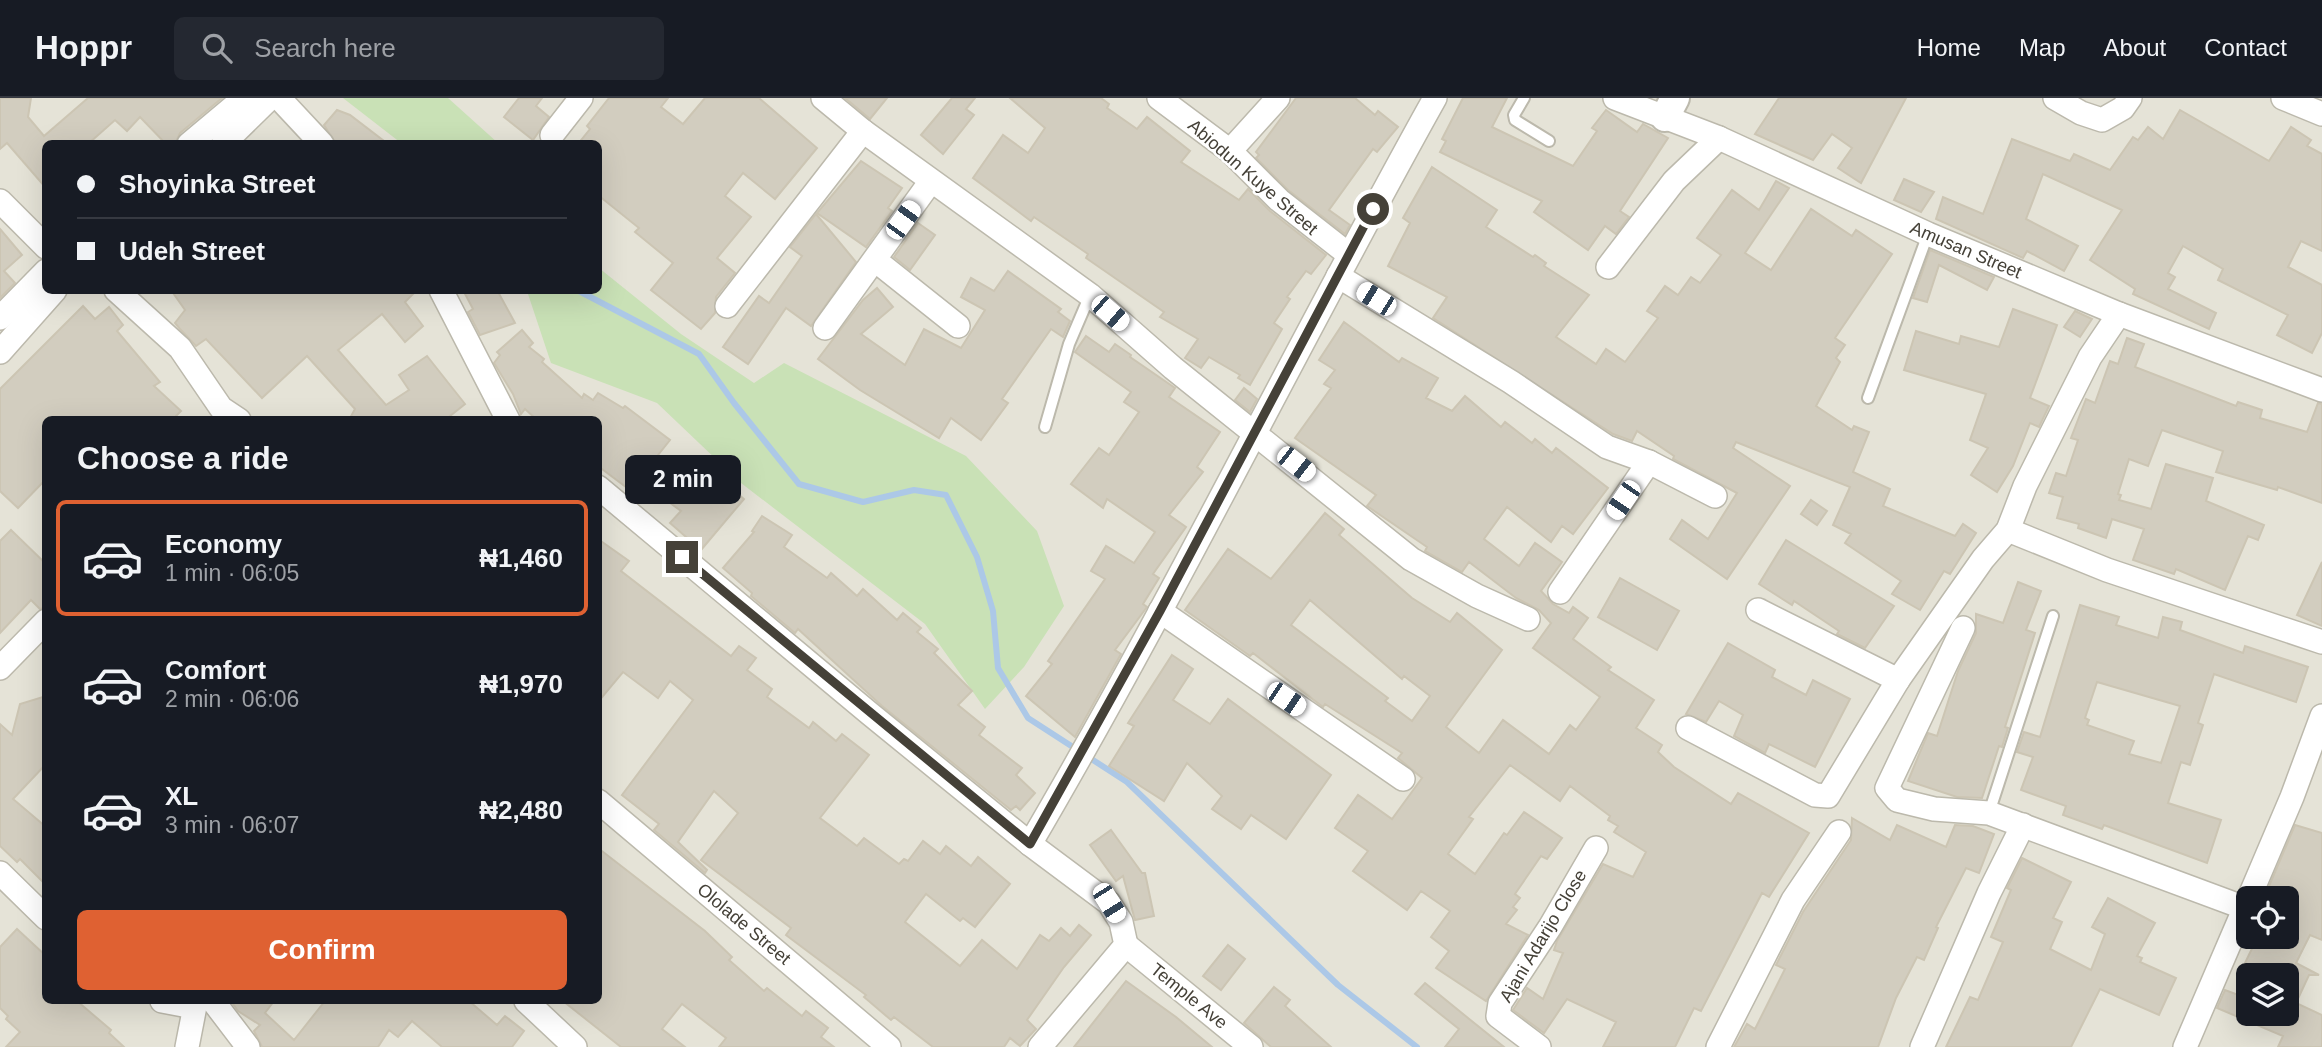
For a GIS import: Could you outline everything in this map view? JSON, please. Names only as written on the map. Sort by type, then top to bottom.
[{"type":"street","points":[[194,140],[244,98]]},
{"type":"street","points":[[227,140],[270,98]]},
{"type":"street","points":[[279,98],[318,140]]},
{"type":"street","points":[[552,135],[581,98]]},
{"type":"street","points":[[823,98],[863,131],[1090,295],[1183,376],[1411,559],[1477,596],[1528,619]]},
{"type":"street","name":"Abiodun Kuye Street","points":[[1159,98],[1230,151],[1279,200],[1348,254]]},
{"type":"street","points":[[1230,151],[1278,98]]},
{"type":"street","points":[[1030,844],[1083,753],[1348,254],[1435,98]]},
{"type":"street","name":"Amusan Street","points":[[1615,98],[1670,108],[1719,138],[1928,234],[2119,314],[2322,390]]},
{"type":"street","points":[[2055,98],[2081,113],[2102,120],[2123,108],[2130,98]]},
{"type":"street","points":[[2283,98],[2322,114]]},
{"type":"street","points":[[727,306],[863,131]]},
{"type":"street","points":[[1608,267],[1674,181],[1719,138]]},
{"type":"street","points":[[825,328],[931,181]]},
{"type":"street","points":[[0,201],[42,243]]},
{"type":"street","points":[[875,260],[958,326]]},
{"type":"street","points":[[0,318],[42,275]]},
{"type":"street","points":[[1338,276],[1511,382],[1606,447],[1649,462],[1715,496]]},
{"type":"street","points":[[0,352],[51,294]]},
{"type":"street","points":[[120,294],[180,348],[223,416]]},
{"type":"street","points":[[443,294],[506,416]]},
{"type":"street","points":[[1688,728],[1815,795],[1825,797],[1898,680],[1983,559],[2008,530],[2025,486],[2090,357],[2119,314]]},
{"type":"street","points":[[1560,592],[1649,462]]},
{"type":"street","points":[[602,490],[1030,844],[1109,903],[1121,922],[1126,945],[1040,1047]]},
{"type":"street","points":[[2008,530],[2107,570],[2322,642]]},
{"type":"street","points":[[1758,610],[1898,680]]},
{"type":"street","points":[[1160,611],[1403,779]]},
{"type":"street","points":[[0,668],[42,625]]},
{"type":"street","points":[[1963,628],[1887,788],[1897,800],[1934,809],[1989,813],[2236,897]]},
{"type":"street","points":[[2253,886],[2292,797],[2322,716]]},
{"type":"street","name":"Ololade Street","points":[[602,804],[888,1047]]},
{"type":"street","points":[[1922,1047],[1989,893],[2023,825]]},
{"type":"street","points":[[1718,1047],[1793,900],[1839,832]]},
{"type":"street","name":"Ajani Adarijo Close","points":[[1539,1047],[1498,1016],[1500,1003],[1550,927],[1596,848]]},
{"type":"street","points":[[3,882],[42,915]]},
{"type":"street","points":[[2185,1047],[2236,927]]},
{"type":"street","name":"Temple Ave","points":[[1126,945],[1251,1047]]},
{"type":"street","points":[[187,1047],[201,1004]]},
{"type":"street","points":[[202,1004],[248,1047]]},
{"type":"street","points":[[529,1004],[575,1047]]},
{"type":"lane","points":[[1524,98],[1514,115],[1515,120],[1549,141]]},
{"type":"lane","points":[[1868,398],[1928,234]]},
{"type":"lane","points":[[1045,427],[1069,344],[1090,295]]},
{"type":"lane","points":[[1989,813],[2053,616]]},
{"type":"shaded area","points":[[0,98],[2322,98],[2322,1047],[0,1047]]},
{"type":"green space","points":[[343,98],[448,98],[495,140],[397,140]]},
{"type":"green space","points":[[602,270],[681,334],[754,383],[784,363],[966,456],[1037,531],[1064,606],[1024,667],[985,709],[925,624],[741,483],[657,403],[551,363],[528,294],[602,294]]},
{"type":"building","points":[[0,98],[31,98],[28,117],[44,136],[88,98],[222,98],[180,133],[177,140],[162,140],[140,117],[127,131],[115,120],[92,140],[42,140],[42,183],[7,143],[0,149]]},
{"type":"building","points":[[519,98],[542,98],[536,106],[549,117],[533,140],[504,117]]},
{"type":"building","points":[[609,98],[668,98],[661,107],[683,124],[705,98],[759,98],[817,148],[775,199],[743,173],[725,196],[751,217],[717,258],[735,273],[716,297],[715,313],[701,329],[651,290],[673,263],[635,232],[639,228],[602,198],[602,140],[581,140],[590,129],[587,126]]},
{"type":"building","points":[[845,98],[887,98],[870,119]]},
{"type":"building","points":[[952,98],[975,98],[966,109],[974,115],[943,154],[921,135]]},
{"type":"building","points":[[1010,98],[1101,98],[1109,104],[1107,108],[1137,129],[1147,117],[1190,151],[1181,162],[1239,200],[1248,189],[1270,211],[1326,255],[1311,274],[1306,271],[1287,297],[1290,299],[1274,323],[1282,329],[1250,385],[1238,378],[1240,375],[1209,357],[1201,368],[1185,358],[1198,339],[1160,317],[1164,312],[1086,258],[1088,254],[1034,217],[1031,221],[973,178],[1003,135],[1028,153],[1045,128]]},
{"type":"building","points":[[1296,98],[1355,98],[1375,115],[1378,111],[1398,127],[1377,152],[1373,149],[1329,210],[1350,225],[1345,234],[1288,190],[1256,158],[1259,155],[1256,152]]},
{"type":"building","points":[[1463,98],[1507,98],[1492,127],[1573,166],[1597,131],[1592,128],[1606,110],[1637,132],[1643,124],[1668,138],[1620,211],[1629,217],[1616,234],[1605,226],[1588,250],[1534,212],[1542,201],[1440,152],[1446,141],[1442,139]]},
{"type":"building","points":[[1779,98],[1906,98],[1861,183],[1838,168],[1852,148],[1832,134],[1813,160],[1755,134]]},
{"type":"building","points":[[337,110],[350,115],[383,140],[333,140],[324,125]]},
{"type":"building","points":[[2180,110],[2269,161],[2291,127],[2311,140],[2307,146],[2322,154],[2322,251],[2301,241],[2288,267],[2322,285],[2322,333],[2312,353],[2277,335],[2288,315],[2218,280],[2223,269],[2183,246],[2168,273],[2175,277],[2168,289],[2216,313],[2209,329],[2133,294],[2135,289],[2090,260],[2122,210],[2043,174],[2026,219],[2078,246],[2064,271],[2027,251],[2023,258],[1936,219],[1943,197],[1983,214],[2012,139],[2070,161],[2074,154],[2110,170],[2133,137],[2138,140],[2148,127],[2163,139]]},
{"type":"building","points":[[861,161],[902,188],[888,208],[892,211],[866,247],[817,213]]},
{"type":"building","points":[[1432,167],[1497,210],[1486,227],[1533,257],[1535,255],[1546,263],[1544,266],[1589,295],[1556,337],[1596,364],[1606,349],[1625,362],[1658,318],[1647,311],[1665,286],[1678,295],[1691,277],[1700,283],[1721,255],[1697,238],[1732,190],[1759,210],[1776,181],[1789,188],[1745,253],[1771,270],[1811,209],[1852,236],[1856,230],[1892,254],[1835,338],[1845,345],[1836,358],[1840,362],[1816,406],[1852,430],[1854,426],[1869,432],[1853,472],[1890,489],[1883,506],[1955,536],[1963,524],[1976,533],[1950,574],[1944,571],[1920,610],[1892,594],[1901,581],[1845,543],[1851,534],[1833,525],[1850,487],[1736,442],[1733,448],[1790,486],[1727,579],[1670,539],[1682,520],[1708,539],[1737,493],[1673,459],[1674,456],[1637,431],[1632,441],[1613,434],[1433,318],[1447,297],[1388,266],[1410,223],[1403,218]]},
{"type":"building","points":[[1904,179],[1934,192],[1921,212],[1894,200]]},
{"type":"building","points":[[816,214],[856,262],[811,326],[786,308],[748,364],[723,347],[759,296],[769,303],[802,256],[790,247]]},
{"type":"building","points":[[918,223],[935,235],[910,270],[894,257]]},
{"type":"building","points":[[0,229],[22,255],[4,271],[15,283],[0,298]]},
{"type":"building","points":[[1930,250],[1994,277],[1987,290],[1939,265],[1927,302],[1913,298]]},
{"type":"building","points":[[1008,271],[1061,309],[1058,312],[1070,321],[1063,337],[1051,329],[1002,399],[1008,403],[981,440],[951,418],[939,438],[860,390],[818,359],[863,300],[877,288],[893,307],[861,334],[905,365],[924,329],[961,348],[985,310],[961,297],[971,278],[994,291]]},
{"type":"building","points":[[174,294],[413,294],[405,302],[423,326],[405,342],[382,314],[338,350],[386,405],[409,390],[399,375],[427,356],[465,404],[450,416],[351,416],[355,409],[307,356],[262,398],[206,339],[196,346],[180,329],[175,323],[185,310]]},
{"type":"building","points":[[465,294],[499,294],[515,323],[480,335],[468,312],[473,309]]},
{"type":"building","points":[[83,306],[95,319],[109,307],[123,325],[117,331],[160,382],[154,386],[181,411],[176,416],[42,416],[42,483],[18,508],[0,491],[0,389]]},
{"type":"building","points":[[2013,309],[2057,325],[2030,398],[2049,406],[2039,427],[2030,423],[2013,466],[1997,492],[1971,475],[1988,448],[1970,440],[1986,394],[1904,370],[1916,331],[1959,344],[1961,336],[1999,347]]},
{"type":"building","points":[[2075,311],[2092,319],[2080,337],[2064,327]]},
{"type":"building","points":[[1344,322],[1399,362],[1402,358],[1438,378],[1426,398],[1452,411],[1465,396],[1501,427],[1505,422],[1532,443],[1535,439],[1552,453],[1556,448],[1608,488],[1573,534],[1562,526],[1551,542],[1507,507],[1484,539],[1519,566],[1535,543],[1562,562],[1541,591],[1553,604],[1569,613],[1573,607],[1588,618],[1573,639],[1611,667],[1608,670],[1654,700],[1636,728],[1662,745],[1658,752],[1674,767],[1731,804],[1738,793],[1809,833],[1769,897],[1762,893],[1701,1011],[1694,1008],[1675,1047],[1603,1047],[1616,1022],[1567,999],[1544,1033],[1513,1010],[1527,988],[1543,999],[1563,953],[1554,950],[1557,941],[1603,864],[1633,877],[1646,852],[1614,832],[1618,826],[1608,820],[1610,816],[1570,786],[1560,801],[1510,765],[1469,817],[1473,819],[1448,854],[1475,874],[1504,833],[1507,835],[1524,812],[1562,838],[1547,859],[1541,856],[1515,894],[1520,898],[1513,907],[1517,910],[1506,924],[1528,935],[1486,1001],[1436,968],[1449,951],[1431,937],[1450,911],[1421,891],[1407,910],[1353,871],[1368,851],[1335,828],[1358,795],[1392,819],[1422,778],[1398,758],[1402,753],[1325,704],[1323,707],[1253,653],[1250,656],[1185,610],[1228,549],[1271,579],[1325,513],[1344,529],[1339,535],[1412,598],[1450,622],[1457,613],[1502,650],[1446,727],[1479,753],[1503,720],[1549,754],[1570,725],[1576,730],[1600,697],[1533,648],[1551,623],[1539,610],[1516,598],[1469,562],[1462,572],[1425,551],[1427,547],[1367,506],[1376,495],[1295,438],[1331,388],[1324,384],[1335,370],[1319,360]],"holes":[[[1310,600],[1402,679],[1404,676],[1430,696],[1412,721],[1385,701],[1388,698],[1291,625]]]},
{"type":"building","points":[[522,330],[533,343],[529,347],[544,359],[542,362],[582,398],[584,394],[593,400],[598,393],[623,408],[625,406],[670,440],[630,490],[602,469],[602,416],[533,416],[525,409],[521,414],[513,394],[494,363],[500,355],[497,352]]},
{"type":"building","points":[[1086,336],[1109,352],[1115,344],[1131,355],[1130,357],[1175,388],[1169,397],[1220,432],[1197,467],[1203,472],[1169,515],[1186,527],[1153,574],[1159,578],[1143,604],[1147,607],[1115,650],[1121,654],[1075,737],[1026,696],[1052,664],[1048,661],[1105,579],[1091,571],[1106,546],[1134,563],[1155,532],[1107,499],[1103,508],[1071,484],[1099,448],[1109,455],[1139,412],[1124,402],[1131,392],[1075,352]]},
{"type":"building","points":[[2127,338],[2144,344],[2135,367],[2236,406],[2238,402],[2262,410],[2260,418],[2307,432],[2318,403],[2322,404],[2322,503],[2278,487],[2277,490],[2216,472],[2223,451],[2162,430],[2148,466],[2129,459],[2118,494],[2121,495],[2119,500],[2151,509],[2166,464],[2213,478],[2206,501],[2264,525],[2258,540],[2248,536],[2225,590],[2176,569],[2174,574],[2133,560],[2144,529],[2112,519],[2106,538],[2078,528],[2079,524],[2057,518],[2063,497],[2049,493],[2056,473],[2066,476],[2078,440],[2071,438],[2086,399],[2095,403],[2110,361],[2118,364]]},
{"type":"building","points":[[1244,388],[1257,399],[1250,412],[1235,400]]},
{"type":"building","points":[[714,473],[744,499],[701,550],[670,523],[681,511],[665,499],[675,487],[691,499]]},
{"type":"building","points":[[1811,500],[1827,511],[1817,525],[1801,514]]},
{"type":"building","points":[[762,516],[792,535],[784,547],[827,578],[831,573],[857,596],[863,589],[897,620],[903,613],[921,628],[917,632],[938,649],[934,653],[972,691],[958,705],[985,727],[979,735],[1022,768],[1016,775],[1035,793],[1020,810],[1016,806],[1011,810],[882,706],[798,629],[795,633],[723,568],[754,532],[752,531]]},
{"type":"building","points":[[11,530],[42,560],[42,608],[31,600],[0,633],[0,541]]},
{"type":"building","points":[[1786,540],[1894,606],[1865,648],[1837,634],[1839,631],[1794,601],[1792,605],[1759,584]]},
{"type":"building","points":[[602,542],[629,561],[621,571],[731,656],[739,646],[756,658],[747,670],[772,689],[767,697],[809,728],[813,722],[836,741],[842,734],[869,755],[820,818],[857,846],[864,838],[899,864],[904,859],[908,861],[923,841],[940,854],[946,846],[971,866],[978,857],[1010,884],[975,927],[963,918],[960,921],[926,894],[905,922],[960,966],[982,940],[1017,969],[1040,935],[1049,941],[1061,928],[1070,936],[1079,925],[1091,935],[1064,967],[1027,1020],[1036,1029],[1020,1046],[1010,1038],[1004,1047],[933,1047],[894,1017],[891,1020],[864,997],[866,995],[786,935],[791,928],[701,860],[738,813],[714,791],[678,842],[707,870],[705,873],[654,830],[659,824],[622,795],[693,700],[670,681],[658,698],[623,672],[602,697]]},
{"type":"building","points":[[2322,562],[2322,626],[2297,615]]},
{"type":"building","points":[[1620,578],[1679,611],[1657,650],[1598,617]]},
{"type":"building","points":[[2018,582],[2041,591],[2026,630],[2035,633],[2005,727],[2008,728],[2002,747],[1999,746],[1982,798],[1957,797],[1908,781],[1928,733],[1937,736],[1958,671],[1976,633],[1976,614],[2003,623]]},
{"type":"building","points":[[2080,605],[2119,617],[2116,625],[2158,638],[2163,617],[2182,622],[2180,630],[2243,653],[2245,646],[2308,667],[2296,702],[2214,674],[2198,723],[2203,725],[2190,765],[2181,762],[2168,803],[2221,820],[2207,863],[2104,825],[2102,829],[2063,815],[2066,806],[2021,790],[2033,757],[2017,752],[2024,732],[2040,737]],"holes":[[[2097,682],[2180,706],[2161,763],[2129,754],[2134,741],[2087,725],[2089,720],[2085,718]]]},
{"type":"building","points":[[1728,643],[1775,670],[1772,677],[1806,695],[1813,680],[1850,699],[1815,767],[1769,744],[1765,753],[1734,736],[1743,715],[1719,701],[1706,722],[1686,714]]},
{"type":"building","points":[[1172,655],[1193,669],[1173,700],[1210,724],[1228,699],[1331,775],[1286,839],[1251,815],[1241,829],[1212,809],[1222,796],[1187,763],[1164,801],[1109,766],[1134,726],[1128,723]]},
{"type":"building","points":[[42,697],[42,768],[13,799],[42,824],[42,881],[20,859],[17,862],[0,846],[0,724],[12,735],[20,704]]},
{"type":"building","points":[[1852,818],[1890,840],[1897,825],[1946,847],[1955,825],[1973,826],[1994,834],[1979,873],[1966,868],[1936,927],[1938,928],[1924,960],[1917,957],[1896,998],[1878,1047],[1734,1047],[1747,1024],[1755,1029],[1785,969],[1776,965],[1803,912],[1851,840]]},
{"type":"building","points":[[2295,825],[2322,833],[2322,940],[2310,935],[2296,963],[2245,963],[2252,949],[2299,949],[2299,886],[2269,886]]},
{"type":"building","points":[[1111,830],[1142,873],[1145,873],[1154,916],[1135,920],[1123,876],[1116,881],[1090,845]]},
{"type":"building","points":[[602,851],[705,931],[732,957],[729,960],[764,991],[767,988],[802,1016],[806,1011],[828,1028],[821,1037],[834,1047],[719,1047],[726,1038],[682,1004],[662,1029],[685,1047],[621,1047],[567,1004],[602,1004]]},
{"type":"building","points":[[2022,858],[2071,882],[2053,918],[2062,922],[2050,949],[2091,970],[2105,934],[2092,927],[2108,898],[2155,923],[2137,956],[2142,958],[2140,962],[2176,978],[2159,1015],[2100,989],[2071,1047],[1946,1047],[1970,997],[1978,1000],[2003,942],[1991,937],[2011,890],[2007,888]]},
{"type":"building","points":[[17,929],[42,952],[42,1004],[81,1004],[111,1030],[109,1033],[124,1047],[6,1047],[20,1032],[6,1019],[8,1016],[0,1008],[0,947]]},
{"type":"building","points":[[1228,945],[1245,959],[1221,990],[1203,976]]},
{"type":"building","points":[[2299,965],[2319,975],[2309,975],[2299,997]]},
{"type":"building","points":[[1126,981],[1176,1017],[1212,1047],[1074,1047]]},
{"type":"building","points":[[1425,983],[1504,1047],[1445,1047],[1459,1029],[1415,994]]},
{"type":"building","points":[[1274,987],[1290,1000],[1285,1006],[1331,1047],[1271,1047],[1244,1023]]},
{"type":"building","points":[[2225,990],[2236,994],[2236,1016],[2217,1008]]},
{"type":"building","points":[[233,1004],[272,1004],[265,1013],[294,1040],[323,1004],[472,1004],[497,1025],[505,1016],[524,1031],[512,1047],[442,1047],[412,1021],[398,1037],[389,1030],[378,1047],[262,1047],[254,1031],[260,1025],[238,1011]]},
{"type":"building","points":[[2299,1004],[2322,1015],[2322,1047],[2278,1047],[2283,1036],[2259,1026],[2299,1026]]},
{"type":"waterway","points":[[585,294],[699,354],[734,403],[799,484],[863,502],[914,490],[946,495],[977,557],[993,611],[998,668],[1028,718],[1127,782],[1338,985],[1417,1047]]},
{"type":"route","points":[[682,557],[1030,844],[1160,611],[1373,209]]}]
